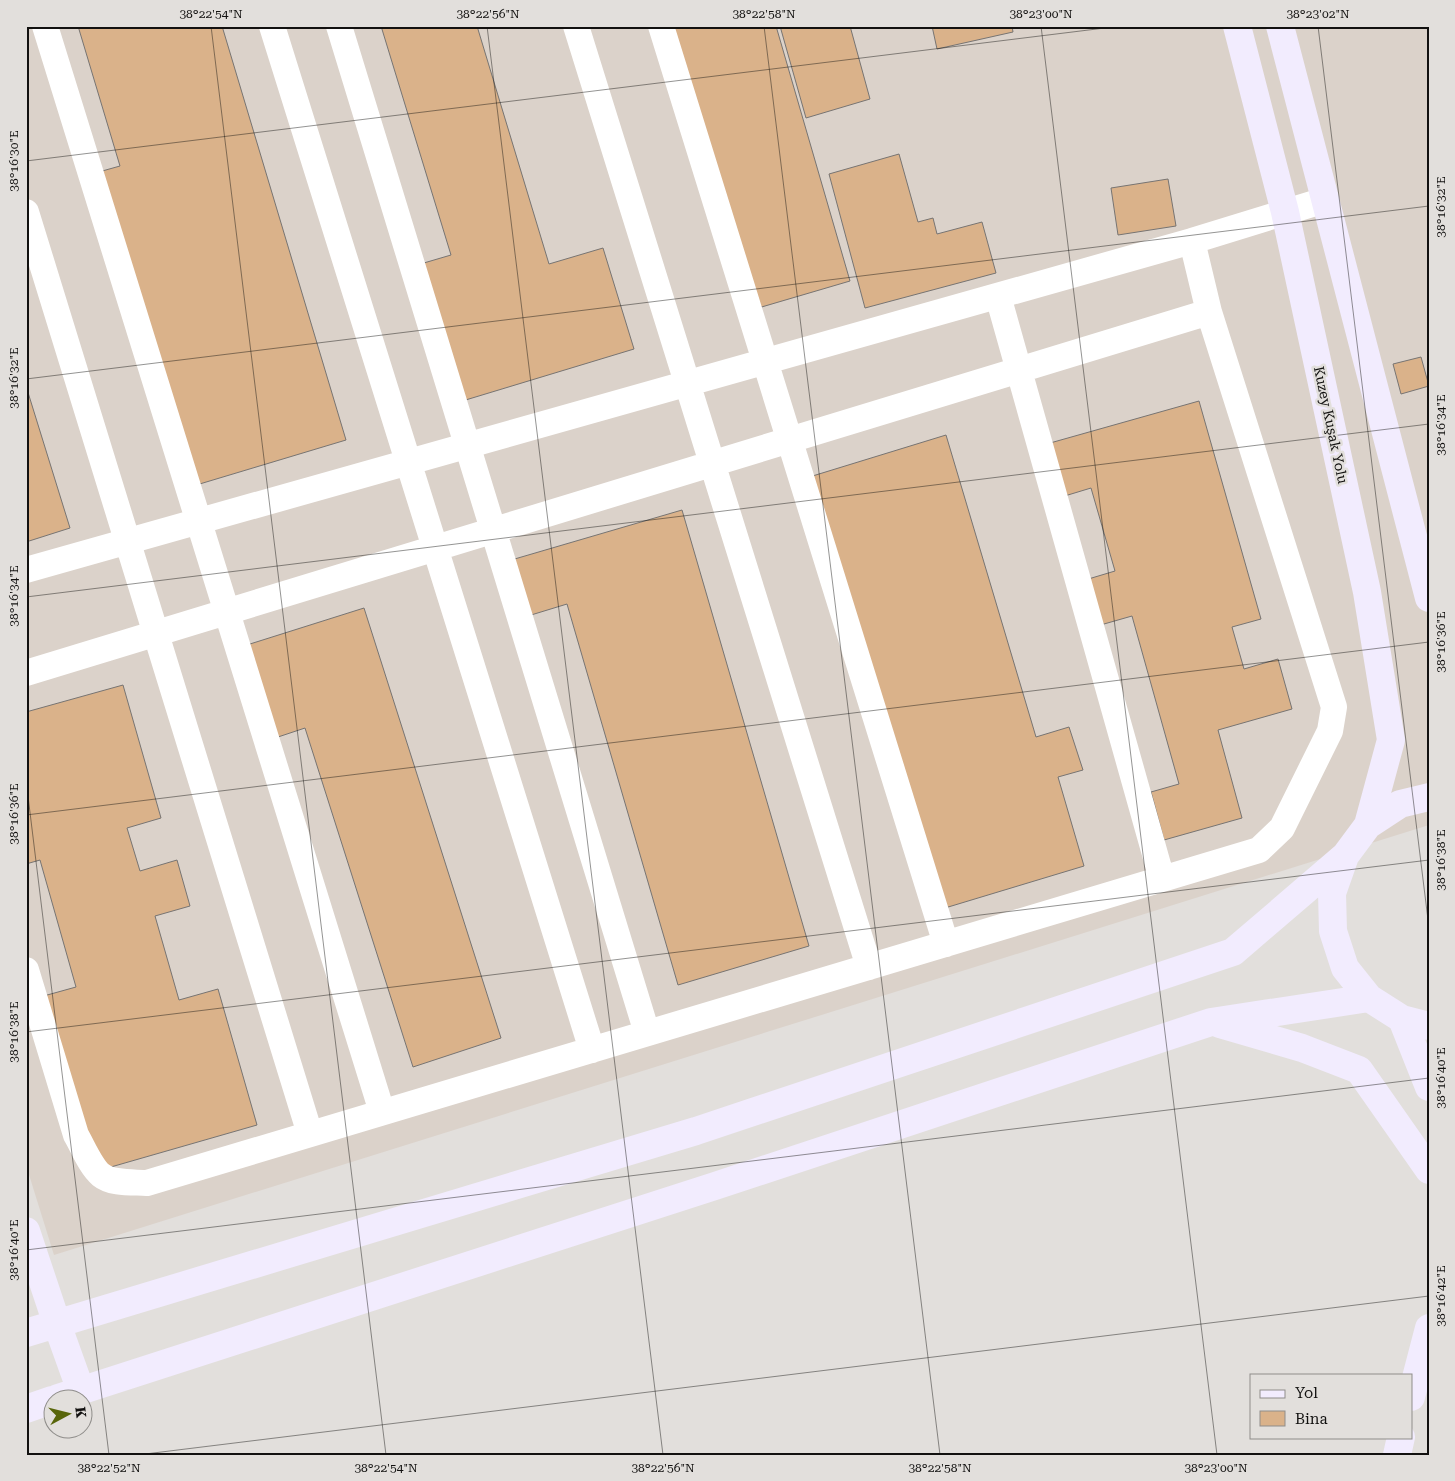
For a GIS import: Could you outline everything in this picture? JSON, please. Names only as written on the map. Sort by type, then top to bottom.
[{"type":"main road","name":"Kuzey Kuşak Yolu","points":[[1237,26],[1285,212],[1367,592],[1391,740],[1368,825]]},
{"type":"main road","points":[[1280,26],[1429,598]]},
{"type":"main road","points":[[26,1333],[696,1131],[1233,952],[1345,856],[1368,825],[1400,804],[1429,797]]},
{"type":"main road","points":[[1345,856],[1332,893],[1332,931],[1346,968],[1369,998],[1402,1019],[1429,1026]]},
{"type":"main road","points":[[91,1388],[1211,1022],[1369,998]]},
{"type":"main road","points":[[1402,1019],[1429,1087]]},
{"type":"main road","points":[[1211,1022],[1302,1048],[1358,1070],[1429,1170]]},
{"type":"main road","points":[[26,1231],[57,1324],[68,1388]]},
{"type":"main road","points":[[1412,1394],[1429,1328]]},
{"type":"main road","points":[[26,1409],[42,1403]]},
{"type":"main road","points":[[1397,1455],[1401,1438]]},
{"type":"street","points":[[45,26],[382,1112]]},
{"type":"street","points":[[272,26],[592,1050]]},
{"type":"street","points":[[340,26],[647,1033]]},
{"type":"street","points":[[576,26],[869,967]]},
{"type":"street","points":[[661,26],[946,944]]},
{"type":"street","points":[[26,570],[1192,241],[1325,200]]},
{"type":"street","points":[[26,212],[310,1134]]},
{"type":"street","points":[[26,970],[76,1135],[88,1158],[102,1175],[118,1181],[147,1183],[1259,850],[1282,828],[1330,731],[1334,707],[1209,312],[1192,241]]},
{"type":"street","points":[[998,296],[1162,879]]},
{"type":"street","points":[[26,673],[1209,312]]},
{"type":"shaded area","points":[[26,26],[1429,26],[1429,825],[54,1255],[26,1165]]},
{"type":"building","points":[[78,26],[222,26],[346,440],[183,489],[88,175],[120,166]]},
{"type":"building","points":[[381,26],[477,26],[549,264],[603,248],[634,349],[459,402],[417,265],[451,255]]},
{"type":"building","points":[[664,26],[776,26],[850,281],[748,311]]},
{"type":"building","points":[[780,26],[850,26],[870,99],[806,118]]},
{"type":"building","points":[[932,26],[1012,26],[1013,32],[937,49]]},
{"type":"building","points":[[899,154],[918,222],[933,218],[937,234],[982,222],[996,273],[865,308],[829,174]]},
{"type":"building","points":[[1168,179],[1176,226],[1118,235],[1111,188]]},
{"type":"building","points":[[1421,357],[1429,386],[1401,394],[1393,364]]},
{"type":"building","points":[[26,386],[70,528],[26,542]]},
{"type":"building","points":[[1199,401],[1261,619],[1232,627],[1244,669],[1278,659],[1292,709],[1218,730],[1242,818],[1164,840],[1151,792],[1179,784],[1132,616],[1097,626],[1085,580],[1115,571],[1091,488],[1058,498],[1043,445]]},
{"type":"building","points":[[946,435],[1036,737],[1069,727],[1083,770],[1058,777],[1084,866],[935,911],[806,478]]},
{"type":"building","points":[[682,510],[809,946],[678,985],[567,604],[518,619],[501,563]]},
{"type":"building","points":[[364,608],[501,1038],[413,1067],[305,728],[260,743],[231,650]]},
{"type":"building","points":[[123,685],[161,818],[127,828],[140,871],[177,860],[190,906],[155,916],[179,1000],[218,989],[257,1125],[90,1173],[40,997],[76,987],[40,860],[26,864],[26,712]]}]
